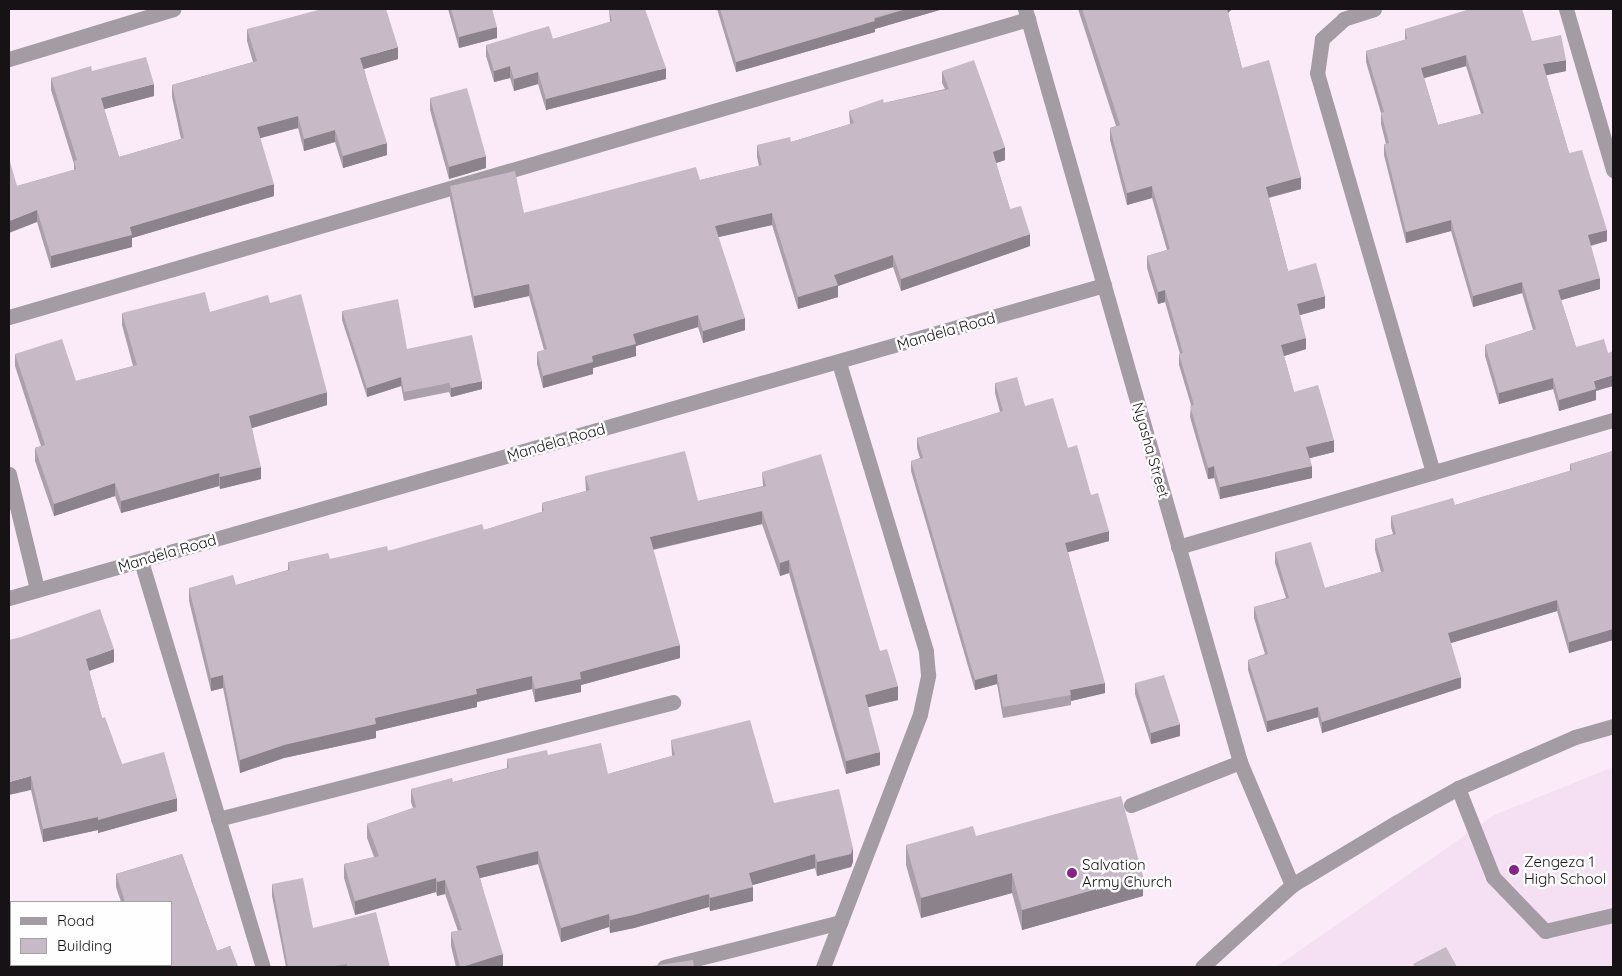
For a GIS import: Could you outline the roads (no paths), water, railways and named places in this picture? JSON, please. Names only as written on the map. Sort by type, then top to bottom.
[{"type":"street","points":[[9,59],[174,9]]},
{"type":"street","points":[[1374,9],[1344,19],[1322,39],[1317,73],[1432,473]]},
{"type":"street","points":[[1566,9],[1613,170]]},
{"type":"street","points":[[9,317],[1026,14]]},
{"type":"street","name":"Nyasha Street","points":[[1026,14],[1240,762],[1292,885]]},
{"type":"street","name":"Mandela Road","points":[[9,598],[1104,286]]},
{"type":"street","points":[[823,967],[920,714],[928,675],[926,651],[839,363]]},
{"type":"street","points":[[1178,547],[1613,420]]},
{"type":"street","points":[[9,474],[36,589]]},
{"type":"street","points":[[141,560],[263,967]]},
{"type":"street","points":[[218,819],[673,702]]},
{"type":"street","points":[[1202,967],[1292,885],[1458,788],[1575,737],[1613,726]]},
{"type":"street","points":[[1130,805],[1240,762]]},
{"type":"street","points":[[1458,788],[1493,877],[1545,931],[1613,915]]},
{"type":"street","points":[[664,967],[840,922]]},
{"type":"place","name":"Zengeza 1 High School","points":[[1514,870]]},
{"type":"place","name":"Salvation Army Church","points":[[1072,873]]}]
